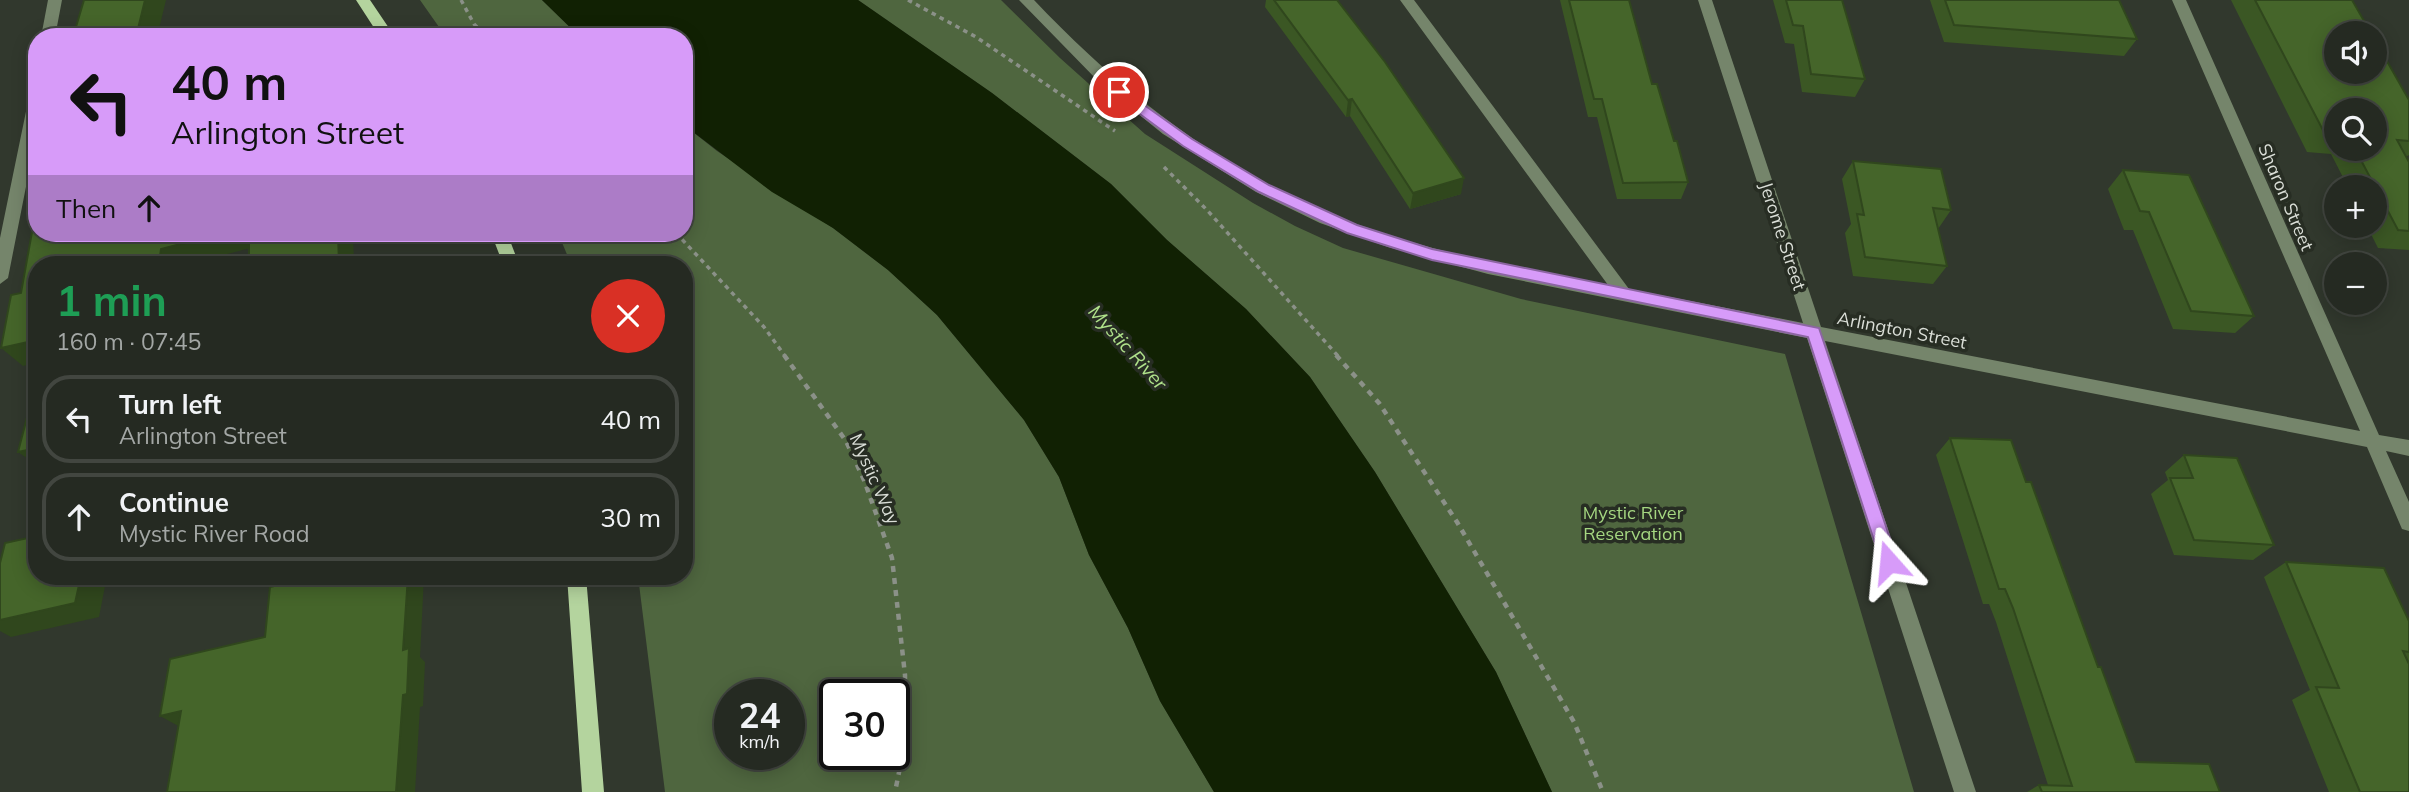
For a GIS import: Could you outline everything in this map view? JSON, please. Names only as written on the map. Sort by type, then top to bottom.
[{"type":"main road","points":[[363,0],[382,28]]},
{"type":"main road","points":[[577,585],[593,792]]},
{"type":"street","points":[[50,28],[55,0]]},
{"type":"street","name":"Arlington Street","points":[[1026,0],[1119,92],[1188,142],[1264,188],[1352,229],[1432,255],[2409,448]]},
{"type":"street","points":[[1407,0],[1624,295]]},
{"type":"street","name":"Jerome Street","points":[[1705,0],[1965,792]]},
{"type":"street","name":"Sharon Street","points":[[2179,0],[2409,523]]},
{"type":"street","points":[[0,278],[28,137]]},
{"type":"path","points":[[461,0],[478,28]]},
{"type":"path","points":[[908,0],[976,37],[1119,133]]},
{"type":"path","points":[[1160,163],[1207,210],[1379,403],[1457,522],[1574,722],[1603,792]]},
{"type":"path","name":"Mystic Way","points":[[684,242],[764,327],[846,441],[864,480],[892,558],[905,675],[905,743],[895,792]]},
{"type":"green space","points":[[420,0],[542,0],[571,28],[440,28]]},
{"type":"green space","name":"Mystic River Reservation","points":[[858,0],[1001,0],[1060,58],[1145,134],[1253,203],[1343,248],[1521,299],[1785,354],[1914,792],[1552,792],[1496,672],[1375,472],[1310,377],[1246,309],[1167,240],[1111,184],[992,93]]},
{"type":"green space","points":[[693,132],[833,228],[888,270],[937,315],[1024,420],[1059,477],[1089,555],[1128,628],[1160,701],[1214,792],[665,792],[639,585],[693,585],[693,256],[568,256],[562,242],[693,242]]},
{"type":"water","name":"Mystic River","points":[[542,0],[858,0],[992,93],[1111,184],[1167,240],[1246,309],[1310,377],[1375,472],[1496,672],[1552,792],[1214,792],[1160,701],[1128,628],[1089,555],[1059,477],[1024,420],[937,315],[888,270],[833,228],[772,192],[693,132],[693,28],[571,28]]},
{"type":"building","points":[[84,0],[145,0],[138,28],[76,28]]},
{"type":"building","points":[[1274,0],[1337,0],[1385,62],[1464,178],[1413,193],[1352,99],[1348,100]]},
{"type":"building","points":[[1569,0],[1629,0],[1652,84],[1657,84],[1688,182],[1623,183],[1602,99],[1594,99]]},
{"type":"building","points":[[1786,0],[1842,0],[1865,79],[1811,74],[1803,26],[1793,25]]},
{"type":"building","points":[[1945,0],[2119,0],[2137,39],[1954,25]]},
{"type":"building","points":[[2255,0],[2352,0],[2364,21],[2324,21],[2324,84],[2387,84],[2387,61],[2409,100],[2409,141],[2397,140],[2409,162],[2409,231],[2398,230],[2387,209],[2387,175],[2369,175],[2361,161],[2387,161],[2387,98],[2324,98],[2324,132]]},
{"type":"building","points":[[1853,161],[1941,169],[1951,210],[1933,208],[1947,266],[1865,257],[1857,214],[1864,215]]},
{"type":"building","points":[[2123,170],[2189,175],[2254,316],[2191,311],[2149,212],[2140,211]]},
{"type":"building","points":[[30,242],[188,242],[161,249],[160,256],[28,256],[28,342],[1,348],[11,295],[21,293]]},
{"type":"building","points":[[249,242],[338,242],[339,256],[249,256]]},
{"type":"building","points":[[28,414],[28,450],[18,452]]},
{"type":"building","points":[[1950,438],[2011,440],[2026,482],[2031,482],[2098,667],[2101,667],[2136,762],[2209,764],[2220,792],[2042,792],[2039,785],[2072,786],[2013,608],[2005,589],[1999,589]]},
{"type":"building","points":[[2184,455],[2237,458],[2274,545],[2194,540],[2170,478],[2193,478]]},
{"type":"building","points":[[28,538],[28,585],[79,585],[75,603],[0,620],[0,563],[5,543]]},
{"type":"building","points":[[2286,562],[2384,568],[2409,621],[2409,652],[2403,651],[2409,664],[2409,792],[2360,792],[2316,687],[2339,688]]},
{"type":"building","points":[[407,585],[403,650],[409,648],[407,694],[403,695],[396,792],[167,792],[181,711],[160,716],[170,659],[265,637],[270,587]]},
{"type":"route","points":[[1119,92],[1188,142],[1264,188],[1352,229],[1432,255],[1814,332],[1889,562]]}]
